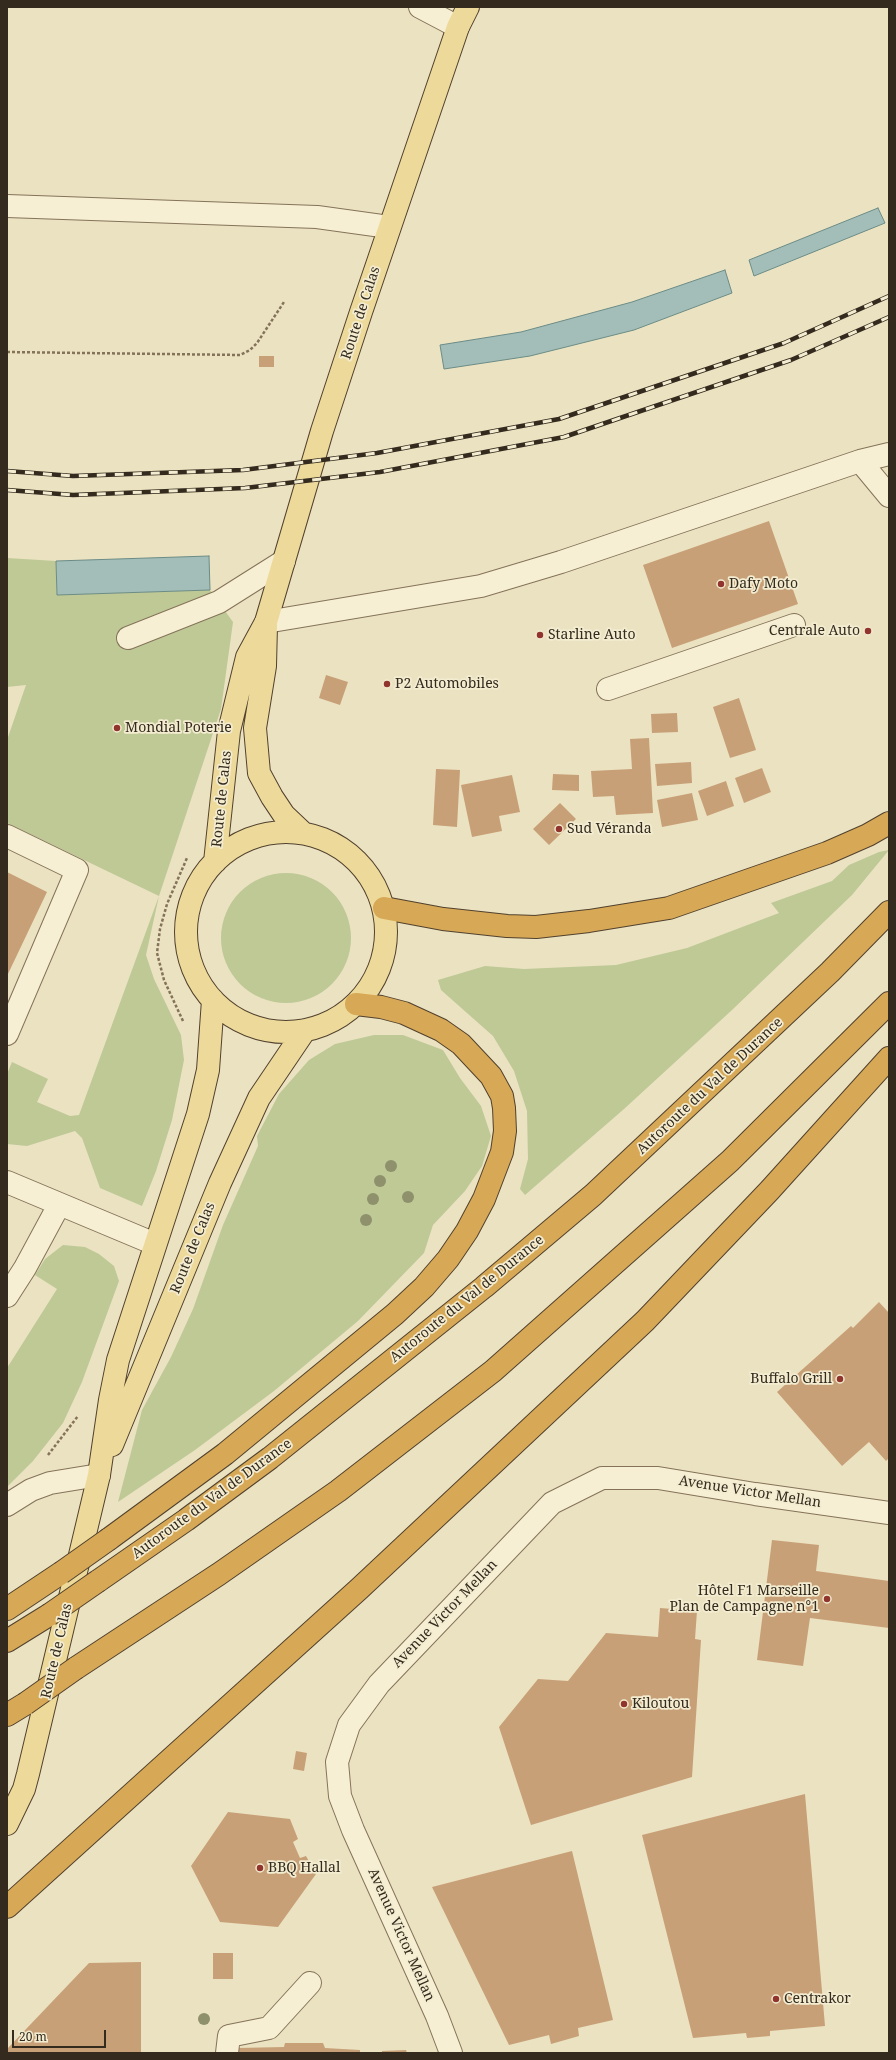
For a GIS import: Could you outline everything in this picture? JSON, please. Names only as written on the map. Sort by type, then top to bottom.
[{"type":"highway","points":[[384,908],[443,919],[536,927],[589,921],[669,908],[827,853],[868,835],[889,823]]},
{"type":"highway","name":"Autoroute du Val de Durance","points":[[7,1641],[98,1582],[270,1458],[472,1296],[569,1215],[699,1098],[830,972],[889,912]]},
{"type":"highway","points":[[7,1609],[109,1539],[225,1454],[395,1314],[424,1287],[448,1259],[467,1231],[484,1200],[502,1152],[505,1131],[502,1096],[491,1076],[461,1044],[441,1030],[404,1013],[381,1007],[356,1004]]},
{"type":"highway","points":[[16,1709],[219,1574],[338,1491],[493,1371],[730,1161],[889,1004]]},
{"type":"highway","points":[[9,1907],[359,1589],[644,1321],[769,1191],[889,1058]]},
{"type":"main road","name":"Route de Calas","points":[[215,862],[229,731],[247,657],[266,622],[322,432],[389,227],[458,27],[468,7]]},
{"type":"main road","name":"Route de Calas","points":[[266,622],[265,666],[255,728],[259,773],[272,798],[284,816],[303,833]]},
{"type":"main road","points":[[303,833],[325,840],[345,851],[362,867],[375,886],[384,908],[386,938],[381,967],[366,993],[356,1004],[332,1021],[305,1030],[285,1032],[267,1030],[245,1023],[213,1000],[204,988],[194,968],[187,946],[186,930],[189,908],[197,886],[215,862],[240,844],[254,838],[270,834],[303,833]]},
{"type":"main road","name":"Route de Calas","points":[[7,1824],[21,1796],[28,1774],[99,1475],[110,1400],[118,1360],[198,1114],[208,1070],[213,1000]]},
{"type":"main road","name":"Route de Calas","points":[[99,1475],[217,1191],[259,1098],[305,1030]]},
{"type":"street","points":[[420,7],[458,27]]},
{"type":"street","points":[[7,206],[317,217],[389,227]]},
{"type":"street","points":[[266,622],[481,586],[561,562],[860,461],[889,454]]},
{"type":"street","points":[[860,461],[889,496]]},
{"type":"street","points":[[128,638],[219,602],[284,561]]},
{"type":"street","points":[[608,689],[794,626]]},
{"type":"street","points":[[7,836],[77,870],[7,1034]]},
{"type":"street","points":[[7,1182],[156,1244]]},
{"type":"street","points":[[7,1296],[25,1268],[59,1204]]},
{"type":"street","points":[[7,1505],[31,1490],[50,1483],[99,1475]]},
{"type":"street","name":"Avenue Victor Mellan","points":[[451,2053],[437,2016],[353,1830],[340,1796],[337,1762],[349,1724],[379,1684],[552,1503],[602,1478],[658,1478],[755,1494],[889,1513]]},
{"type":"street","points":[[227,2053],[228,2036],[268,2028],[310,1983]]},
{"type":"path","points":[[7,352],[240,354],[250,350],[257,342],[284,302]]},
{"type":"path","points":[[186,1028],[164,980],[157,953],[160,929],[167,904],[189,853]]},
{"type":"path","points":[[50,1483],[44,1469],[49,1452],[80,1412]]},
{"type":"green space","points":[[7,558],[56,561],[57,595],[210,590],[233,622],[221,709],[159,896],[7,823],[7,740],[26,685],[7,687]]},
{"type":"green space","points":[[889,850],[852,895],[732,1010],[624,1109],[525,1195],[520,1189],[528,1159],[527,1111],[514,1071],[493,1036],[441,990],[438,980],[485,966],[524,969],[616,965],[687,948],[779,913],[771,903],[832,881],[849,865],[879,852]]},
{"type":"green space","points":[[292,873],[305,875],[317,880],[332,892],[344,907],[349,919],[351,938],[349,957],[344,969],[332,984],[317,996],[305,1001],[280,1003],[267,1001],[255,996],[240,984],[228,969],[223,957],[221,932],[223,919],[228,907],[240,892],[255,880],[267,875]]},
{"type":"green space","points":[[159,896],[146,955],[154,979],[181,1035],[184,1060],[172,1120],[156,1171],[142,1206],[100,1188],[82,1138],[75,1131],[27,1146],[7,1144],[7,1074],[12,1062],[48,1079],[37,1102],[70,1116],[79,1115]]},
{"type":"green space","points":[[374,1035],[403,1035],[443,1050],[460,1078],[481,1106],[491,1136],[482,1166],[465,1191],[433,1225],[424,1253],[358,1321],[274,1391],[195,1450],[118,1502],[142,1410],[171,1357],[193,1309],[223,1225],[258,1146],[257,1136],[279,1094],[309,1060],[335,1044]]},
{"type":"green space","points":[[63,1245],[85,1247],[99,1254],[114,1266],[119,1281],[82,1382],[63,1423],[33,1461],[8,1486],[7,1368],[57,1289],[35,1275],[45,1259]]},
{"type":"water","points":[[878,208],[885,223],[754,276],[749,260]]},
{"type":"water","points":[[725,270],[732,293],[634,330],[530,356],[444,369],[440,345],[521,332],[632,302]]},
{"type":"water","points":[[209,556],[210,590],[57,595],[56,561]]},
{"type":"building","points":[[259,356],[274,356],[274,367],[259,367]]},
{"type":"building","name":"Dafy Moto","points":[[769,521],[798,604],[672,648],[643,565]]},
{"type":"building","points":[[326,675],[348,682],[340,705],[319,698]]},
{"type":"building","points":[[739,698],[756,750],[730,758],[713,707]]},
{"type":"building","points":[[677,713],[678,732],[652,733],[651,714]]},
{"type":"building","points":[[649,738],[653,813],[616,815],[614,796],[593,797],[591,771],[632,769],[630,739]]},
{"type":"building","points":[[691,762],[692,783],[657,786],[655,764]]},
{"type":"building","points":[[762,768],[771,792],[744,803],[735,778]]},
{"type":"building","points":[[436,769],[460,770],[457,827],[433,825]]},
{"type":"building","points":[[553,774],[579,775],[579,791],[552,790]]},
{"type":"building","points":[[512,775],[520,812],[499,816],[502,831],[472,837],[461,785]]},
{"type":"building","points":[[726,781],[734,806],[707,816],[698,791]]},
{"type":"building","points":[[692,793],[698,820],[662,827],[657,800]]},
{"type":"building","points":[[560,803],[576,819],[549,845],[533,829]]},
{"type":"building","points":[[7,872],[47,892],[7,976]]},
{"type":"building","name":"Buffalo Grill","points":[[879,1302],[889,1313],[889,1458],[886,1461],[869,1442],[842,1466],[777,1392],[851,1326],[853,1328]]},
{"type":"building","name":"Hôtel F1 Marseille Plan de Campagne n°1","points":[[772,1540],[819,1545],[816,1571],[889,1581],[889,1628],[810,1618],[803,1666],[757,1660]]},
{"type":"building","name":"Kiloutou","points":[[660,1608],[697,1611],[695,1639],[701,1640],[692,1777],[531,1825],[499,1727],[538,1679],[568,1681],[606,1633],[658,1637]]},
{"type":"building","points":[[296,1751],[307,1753],[304,1771],[293,1769]]},
{"type":"building","points":[[805,1794],[825,2026],[770,2031],[770,2036],[747,2038],[746,2033],[693,2038],[642,1835]]},
{"type":"building","name":"BBQ Hallal","points":[[228,1812],[290,1819],[298,1839],[293,1842],[300,1858],[306,1856],[316,1874],[278,1927],[220,1922],[191,1866]]},
{"type":"building","points":[[572,1851],[613,2020],[578,2028],[579,2036],[551,2044],[549,2035],[509,2045],[432,1887]]},
{"type":"building","points":[[213,1953],[233,1953],[233,1979],[213,1979]]},
{"type":"building","points":[[141,1962],[141,2053],[7,2053],[7,2049],[89,1963]]},
{"type":"building","points":[[285,2043],[323,2043],[325,2048],[360,2050],[360,2053],[237,2053],[237,2048],[284,2047]]},
{"type":"building","points":[[406,2050],[407,2053],[382,2053],[382,2051]]},
{"type":"railway","points":[[7,471],[73,476],[243,470],[377,453],[559,419],[784,343],[889,296]]},
{"type":"railway","points":[[7,490],[73,495],[245,488],[380,472],[564,437],[791,360],[889,317]]},
{"type":"place","name":"Dafy Moto","points":[[721,584]]},
{"type":"place","name":"Centrale Auto","points":[[868,631]]},
{"type":"place","name":"Starline Auto","points":[[540,635]]},
{"type":"place","name":"P2 Automobiles","points":[[387,684]]},
{"type":"place","name":"Mondial Poterie","points":[[117,728]]},
{"type":"place","name":"Sud Véranda","points":[[559,829]]},
{"type":"place","name":"Buffalo Grill","points":[[840,1379]]},
{"type":"place","name":"Hôtel F1 Marseille Plan de Campagne n°1","points":[[827,1599]]},
{"type":"place","name":"Kiloutou","points":[[624,1704]]},
{"type":"place","name":"BBQ Hallal","points":[[260,1868]]},
{"type":"place","name":"Centrakor","points":[[776,1999]]}]
